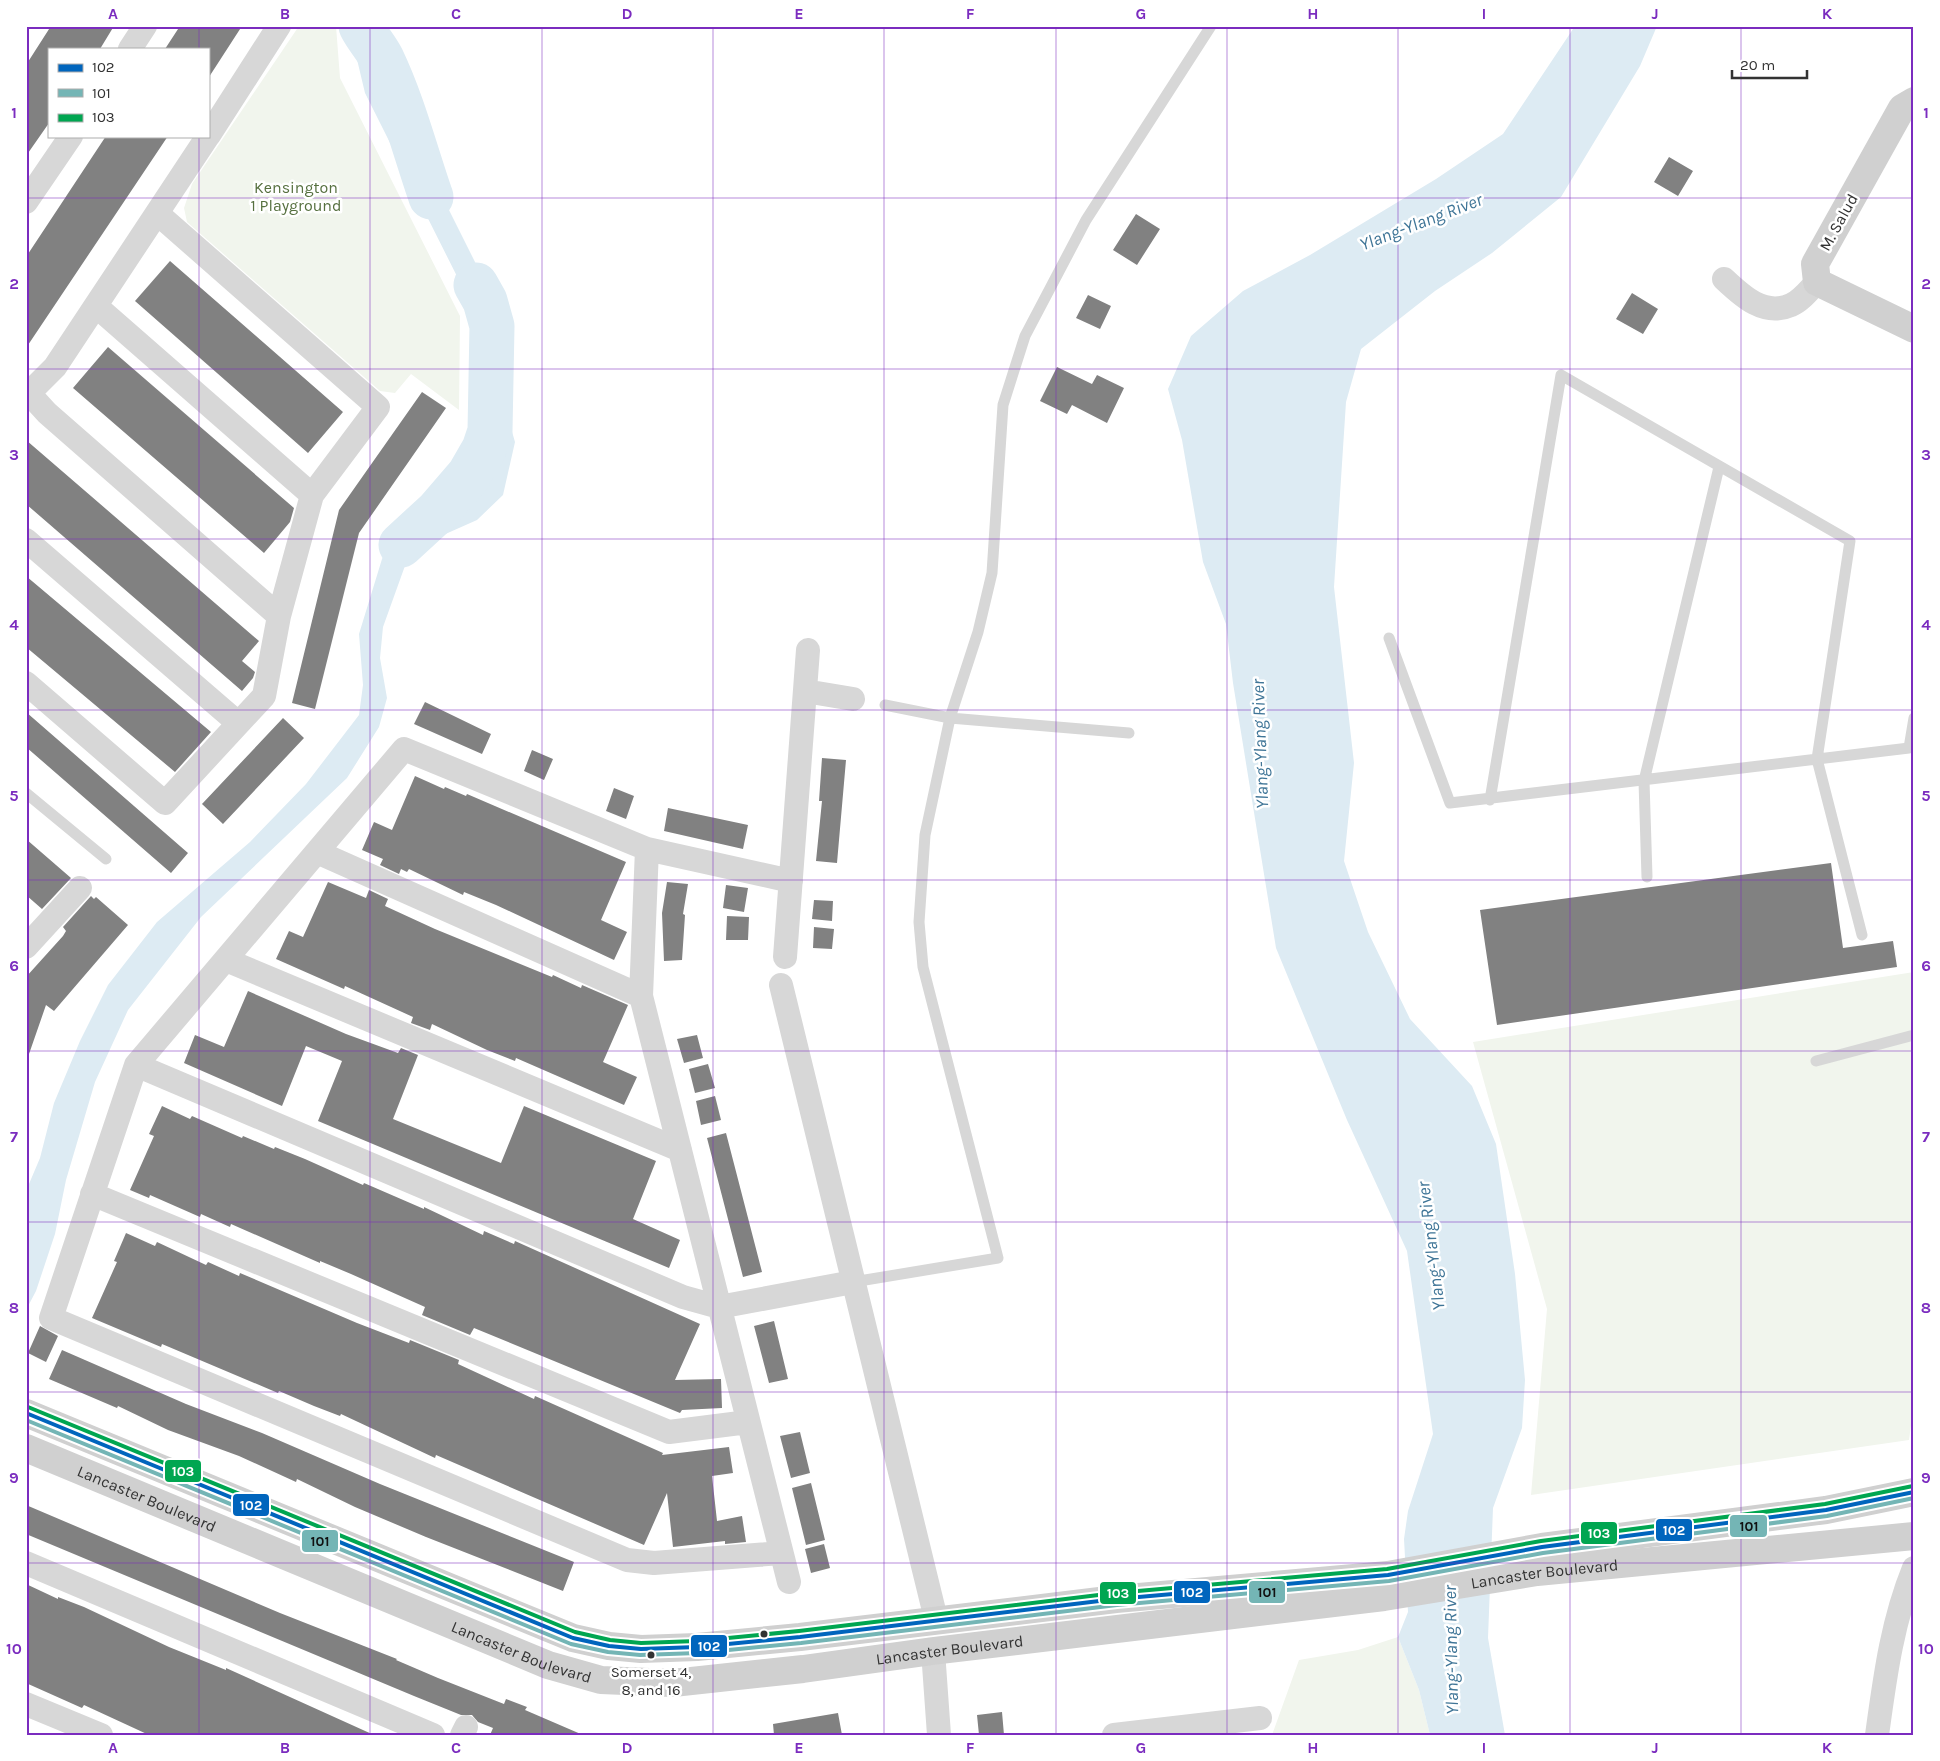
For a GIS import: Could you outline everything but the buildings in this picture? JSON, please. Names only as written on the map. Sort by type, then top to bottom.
[{"type":"main road","name":"M. Salud","points":[[1817,282],[1815,264],[1902,108],[1914,101]]},
{"type":"main road","points":[[1817,282],[1914,329]]},
{"type":"main road","name":"Lancaster Boulevard","points":[[26,1414],[573,1638],[609,1646],[641,1649],[697,1647],[800,1637],[1116,1598],[1386,1586]]},
{"type":"main road","name":"Lancaster Boulevard","points":[[26,1448],[548,1665],[600,1680],[673,1683],[803,1670],[1386,1586],[1826,1510],[1914,1492]]},
{"type":"main road","name":"Lancaster Boulevard","points":[[1539,1560],[1914,1536]]},
{"type":"main road","points":[[1002,1612],[1007,1642]]},
{"type":"street","points":[[131,48],[145,26]]},
{"type":"street","points":[[210,133],[279,26]]},
{"type":"street","points":[[26,202],[70,138]]},
{"type":"street","points":[[207,138],[55,367],[27,393],[46,413],[279,616]]},
{"type":"street","points":[[26,683],[165,803],[264,696],[279,616],[312,495],[378,407],[158,214]]},
{"type":"street","points":[[1724,279],[1744,298],[1769,310],[1792,305],[1817,282]]},
{"type":"street","points":[[96,306],[312,495]]},
{"type":"street","points":[[26,540],[238,723]]},
{"type":"street","points":[[785,957],[808,650]]},
{"type":"street","points":[[804,691],[853,700]]},
{"type":"street","points":[[781,1553],[654,1563],[627,1560],[51,1318],[136,1065],[404,749],[646,849],[791,881]]},
{"type":"street","points":[[646,849],[641,996],[788,1582]]},
{"type":"street","points":[[317,852],[641,996]]},
{"type":"street","points":[[31,931],[80,888]]},
{"type":"street","points":[[226,960],[680,1150]]},
{"type":"street","points":[[781,985],[936,1619]]},
{"type":"street","points":[[136,1065],[683,1297],[719,1307],[854,1282]]},
{"type":"street","points":[[92,1194],[668,1432],[748,1422]]},
{"type":"street","points":[[26,1564],[433,1735]]},
{"type":"street","points":[[1877,1735],[1889,1649],[1904,1593],[1914,1568]]},
{"type":"street","points":[[933,1651],[939,1735]]},
{"type":"street","points":[[26,1704],[101,1735]]},
{"type":"street","points":[[1114,1735],[1260,1718]]},
{"type":"lane","points":[[854,1282],[998,1258],[923,967],[919,922],[925,835],[950,718],[978,632],[992,573],[1003,405],[1026,336],[1086,220],[1211,26]]},
{"type":"lane","points":[[1490,800],[1560,375],[1850,541],[1817,759],[1862,935]]},
{"type":"lane","points":[[1647,877],[1644,781],[1719,467]]},
{"type":"lane","points":[[1389,638],[1450,803],[1490,800],[1909,748],[1914,718]]},
{"type":"lane","points":[[885,705],[950,718],[1129,733]]},
{"type":"lane","points":[[26,793],[106,859]]},
{"type":"lane","points":[[1816,1061],[1914,1034]]},
{"type":"green space","name":"Kensington 1 Playground","points":[[299,26],[336,26],[340,78],[460,316],[459,410],[411,374],[395,393],[380,391],[187,222],[184,208],[192,184]]},
{"type":"green space","points":[[1914,972],[1914,1403],[1909,1440],[1531,1495],[1547,1309],[1473,1042]]},
{"type":"green space","points":[[1398,1637],[1419,1690],[1430,1735],[1272,1735],[1299,1660],[1358,1650]]},
{"type":"water","points":[[349,26],[372,26],[375,52],[390,101],[415,142],[491,294],[509,338],[504,404],[515,442],[503,495],[477,520],[423,544],[406,563],[383,627],[380,658],[387,698],[379,727],[347,778],[201,917],[128,1010],[95,1082],[66,1180],[55,1234],[36,1291],[26,1310],[26,1191],[40,1158],[54,1103],[80,1041],[108,985],[157,922],[250,842],[306,784],[359,715],[363,685],[359,634],[382,559],[393,535],[417,515],[448,501],[474,478],[487,447],[493,348],[365,93]]},
{"type":"water","name":"Ylang-Ylang River","points":[[1575,26],[1657,26],[1640,66],[1561,197],[1492,253],[1435,291],[1361,349],[1346,402],[1334,587],[1354,763],[1344,861],[1368,932],[1410,1019],[1472,1086],[1496,1144],[1515,1274],[1525,1380],[1522,1428],[1493,1508],[1488,1638],[1505,1735],[1430,1735],[1419,1690],[1398,1637],[1408,1612],[1404,1539],[1408,1511],[1433,1434],[1407,1251],[1347,1120],[1276,948],[1233,683],[1226,624],[1203,562],[1182,440],[1168,389],[1191,336],[1243,291],[1310,255],[1436,179],[1503,134]]},
{"type":"waterway","points":[[361,26],[380,55],[403,110],[431,197]]},
{"type":"waterway","points":[[401,545],[438,511],[469,475],[484,449],[490,431],[492,326],[485,301],[476,285]]},
{"type":"transit line","name":"103","points":[[28,1407],[575,1632],[610,1640],[641,1643],[697,1641],[799,1631],[1115,1593],[1387,1569],[1541,1541],[1825,1504],[1913,1486]]},
{"type":"transit line","name":"102","points":[[26,1413],[573,1638],[609,1646],[641,1649],[697,1647],[800,1637],[1116,1599],[1388,1575],[1542,1547],[1826,1510],[1914,1492]]},
{"type":"transit line","name":"101","points":[[26,1420],[571,1644],[608,1652],[640,1655],[698,1653],[801,1643],[1117,1605],[1389,1581],[1543,1553],[1827,1516],[1914,1498]]},
{"type":"place","name":"Somerset 4, 8, and 16","points":[[651,1655]]}]
